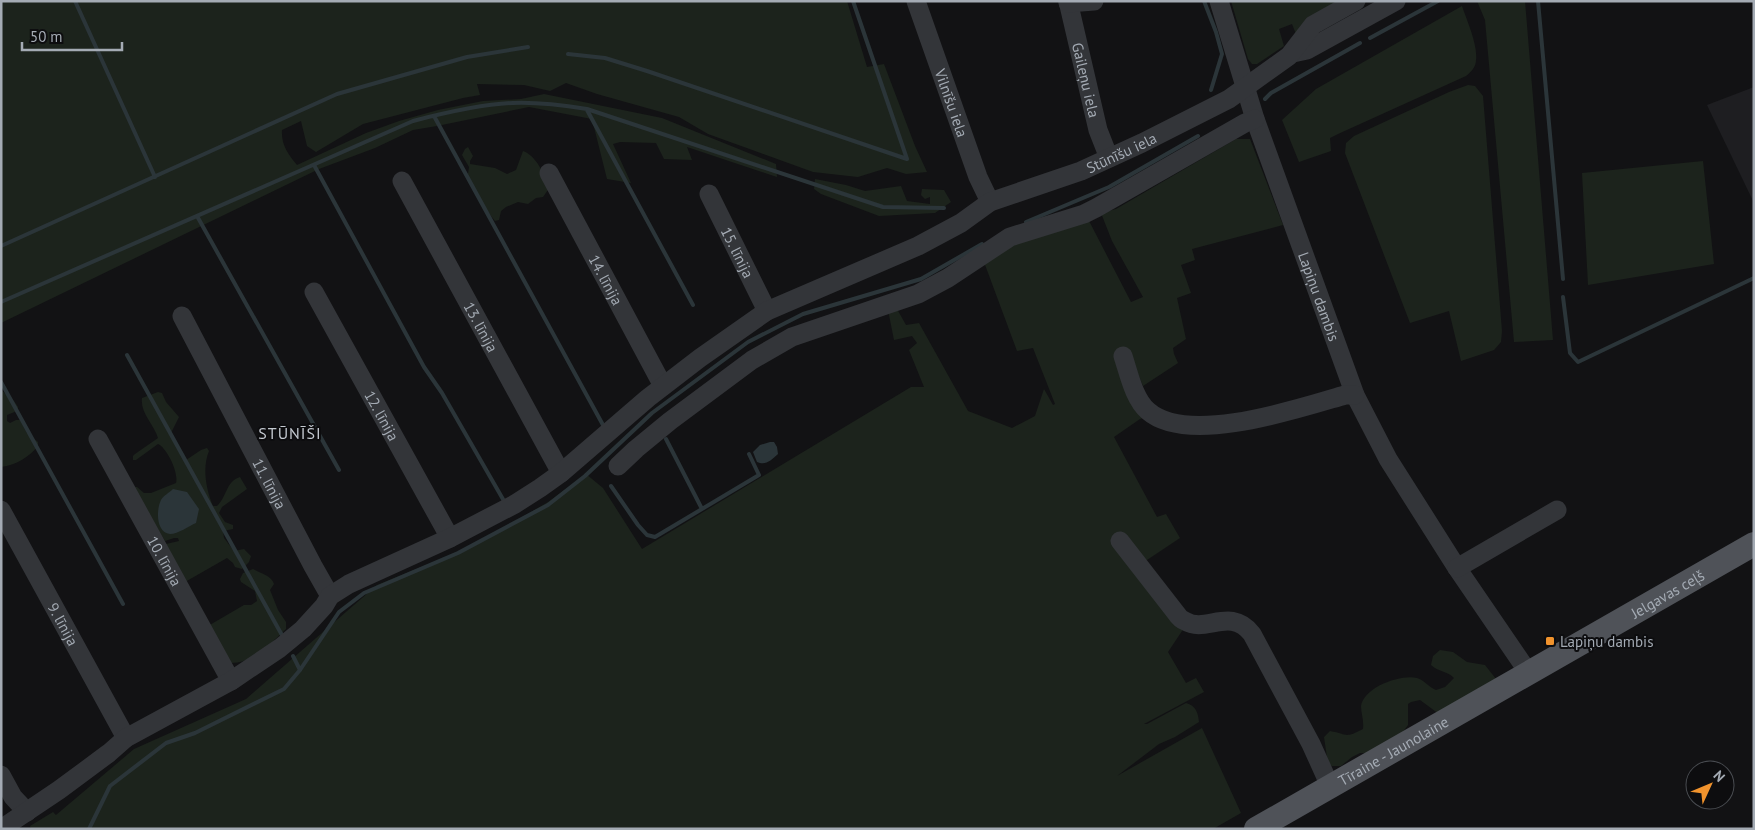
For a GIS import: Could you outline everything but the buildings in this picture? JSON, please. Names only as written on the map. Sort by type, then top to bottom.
[{"type":"main road","name":"Jelgavas ceļš","points":[[1528,672],[1754,544]]},
{"type":"main road","name":"Tīraine - Jaunolaine","points":[[1256,829],[1528,672]]},
{"type":"street","name":"Vilnīšu iela","points":[[916,1],[978,177],[990,202]]},
{"type":"street","points":[[1068,2],[1094,1]]},
{"type":"street","name":"Lapiņu dambis","points":[[1219,1],[1255,119],[1356,395],[1388,459],[1457,568],[1528,672]]},
{"type":"street","points":[[1292,53],[1313,25],[1356,1]]},
{"type":"street","points":[[1292,53],[1307,50],[1396,1]]},
{"type":"street","name":"Gaileņu iela","points":[[1068,2],[1098,130],[1109,158]]},
{"type":"street","name":"Stūnīšu iela","points":[[330,596],[349,584],[450,538],[515,504],[561,473],[663,386],[767,311],[918,246],[961,223],[990,202],[1080,171],[1109,158],[1229,99],[1292,53]]},
{"type":"street","points":[[618,466],[636,448],[752,360],[792,337],[918,294],[948,278],[1010,237],[1092,210],[1255,119]]},
{"type":"street","name":"14. līnija","points":[[549,173],[663,386]]},
{"type":"street","name":"13. līnija","points":[[402,181],[561,473]]},
{"type":"street","name":"15. līnija","points":[[709,194],[767,311]]},
{"type":"street","name":"12. līnija","points":[[314,292],[450,538]]},
{"type":"street","name":"11. līnija","points":[[182,316],[330,596]]},
{"type":"street","points":[[1123,356],[1133,385],[1146,410],[1160,419],[1184,425],[1209,426],[1242,422],[1345,395],[1356,395]]},
{"type":"street","name":"10. līnija","points":[[98,439],[231,681]]},
{"type":"street","name":"9. līnija","points":[[1,510],[126,738]]},
{"type":"street","points":[[1457,568],[1558,510]]},
{"type":"street","points":[[1120,541],[1176,614],[1185,622],[1195,624],[1231,621],[1240,623],[1247,628],[1252,634],[1310,744],[1330,786]]},
{"type":"street","points":[[1,829],[102,758],[126,738],[231,681],[280,648],[303,629],[324,606],[330,596]]},
{"type":"street","points":[[1,775],[13,797],[27,812]]},
{"type":"shaded area","points":[[1,1],[847,1],[867,67],[884,64],[915,146],[927,172],[906,174],[887,168],[858,177],[813,172],[708,134],[679,117],[597,94],[566,83],[550,91],[524,85],[477,84],[480,95],[363,124],[316,152],[307,146],[301,121],[282,130],[284,145],[297,165],[366,133],[399,121],[438,110],[483,101],[521,99],[544,94],[662,118],[776,164],[777,177],[687,147],[692,160],[664,159],[656,143],[620,142],[613,144],[631,183],[607,179],[592,119],[529,107],[413,130],[375,148],[319,169],[1,323]]},
{"type":"shaded area","points":[[1231,1],[1348,1],[1296,34],[1292,24],[1279,29],[1284,46],[1257,64],[1252,64],[1248,59]]},
{"type":"shaded area","points":[[1477,1],[1525,1],[1553,340],[1514,342],[1485,20]]},
{"type":"shaded area","points":[[1462,6],[1472,33],[1476,54],[1476,63],[1470,73],[1330,138],[1331,151],[1299,162],[1282,120],[1316,89]]},
{"type":"shaded area","points":[[1468,85],[1475,86],[1483,96],[1502,331],[1501,342],[1494,350],[1461,361],[1449,311],[1410,323],[1345,153],[1346,143],[1354,136]]},
{"type":"shaded area","points":[[1754,87],[1754,203],[1707,105]]},
{"type":"shaded area","points":[[1236,139],[1250,139],[1283,225],[1192,249],[1195,260],[1181,265],[1191,293],[1177,298],[1186,339],[1173,348],[1178,363],[1143,386],[1129,352],[1149,415],[1114,437],[1157,517],[1166,514],[1180,538],[1135,568],[1184,628],[1168,652],[1186,683],[1196,678],[1204,692],[1144,724],[1186,703],[1196,710],[1199,722],[1175,737],[1159,744],[1117,776],[1202,728],[1241,813],[1213,829],[31,829],[30,826],[53,812],[56,815],[134,749],[246,699],[377,585],[475,545],[548,502],[586,474],[603,488],[642,549],[911,387],[924,387],[909,350],[917,343],[912,336],[894,340],[888,310],[897,309],[906,325],[919,323],[968,411],[1012,428],[1035,416],[1044,389],[1053,405],[1055,404],[1033,348],[1017,351],[984,262],[1010,246],[1087,217],[1131,302],[1143,297],[1112,241],[1101,213],[1116,209]]},
{"type":"shaded area","points":[[468,147],[473,156],[470,164],[495,168],[507,174],[516,170],[523,151],[528,153],[536,161],[550,187],[543,197],[536,198],[528,204],[518,202],[506,207],[501,211],[499,220],[495,221],[467,180],[469,167],[462,155]]},
{"type":"shaded area","points":[[1703,161],[1714,264],[1588,285],[1582,173]]},
{"type":"shaded area","points":[[815,179],[865,191],[901,186],[907,201],[930,204],[930,197],[925,199],[921,195],[922,189],[944,190],[951,202],[935,213],[879,216],[821,194],[814,189]]},
{"type":"shaded area","points":[[1,390],[18,407],[17,411],[7,415],[7,421],[10,423],[20,420],[27,433],[38,442],[38,446],[22,460],[1,467]]},
{"type":"shaded area","points":[[158,392],[162,393],[166,402],[179,417],[170,435],[186,460],[201,450],[207,448],[209,451],[206,464],[206,478],[208,493],[213,506],[217,506],[235,479],[240,477],[247,489],[222,507],[219,513],[225,522],[233,525],[233,529],[223,531],[224,538],[234,551],[244,549],[251,556],[249,562],[242,569],[235,567],[227,558],[185,582],[166,544],[179,541],[178,538],[165,541],[133,487],[137,487],[144,493],[151,493],[176,483],[176,473],[172,461],[165,450],[158,444],[136,460],[133,460],[135,454],[158,438],[143,409],[142,398]]},
{"type":"shaded area","points":[[774,442],[778,454],[766,463],[757,462],[753,452],[760,445]]},
{"type":"shaded area","points":[[173,489],[187,492],[199,509],[196,523],[170,534],[162,530],[158,520],[158,509],[161,500]]},
{"type":"shaded area","points":[[253,569],[273,581],[274,584],[270,590],[278,610],[286,622],[286,629],[253,657],[229,663],[208,626],[244,605],[251,605],[257,601],[255,591],[241,582],[240,579],[243,573]]},
{"type":"shaded area","points":[[1440,650],[1453,652],[1467,662],[1485,665],[1496,679],[1439,714],[1420,700],[1411,702],[1408,704],[1408,725],[1400,736],[1369,753],[1360,753],[1352,757],[1341,766],[1328,764],[1324,737],[1330,731],[1349,735],[1363,729],[1361,706],[1369,693],[1376,688],[1393,680],[1410,677],[1420,679],[1436,690],[1445,687],[1454,678],[1431,665],[1433,656]]},
{"type":"waterway","points":[[75,1],[155,177]]},
{"type":"waterway","points":[[853,1],[907,159]]},
{"type":"waterway","points":[[1204,1],[1222,54],[1211,90]]},
{"type":"waterway","points":[[1370,38],[1438,1]]},
{"type":"waterway","points":[[1538,1],[1563,279]]},
{"type":"waterway","points":[[1265,99],[1271,93],[1360,43]]},
{"type":"waterway","points":[[1,246],[337,94],[467,57],[528,47]]},
{"type":"waterway","points":[[568,54],[605,58],[647,71],[907,159]]},
{"type":"waterway","points":[[1,302],[413,121],[488,105],[541,103],[587,109],[883,207],[944,208]]},
{"type":"waterway","points":[[587,110],[693,305]]},
{"type":"waterway","points":[[434,116],[603,425]]},
{"type":"waterway","points":[[1026,222],[1109,187],[1198,136]]},
{"type":"waterway","points":[[314,165],[424,367],[442,393],[504,501]]},
{"type":"waterway","points":[[197,216],[339,470]]},
{"type":"waterway","points":[[89,829],[110,786],[166,743],[195,733],[284,689],[300,670],[339,612],[364,593],[458,553],[548,505],[585,476],[652,413],[748,342],[803,314],[921,279],[982,244]]},
{"type":"waterway","points":[[1563,297],[1570,353],[1578,362],[1754,278]]},
{"type":"waterway","points":[[127,355],[283,637]]},
{"type":"waterway","points":[[1,382],[123,604]]},
{"type":"waterway","points":[[666,439],[702,509]]},
{"type":"waterway","points":[[611,486],[638,525],[647,535],[655,537],[759,475],[749,454]]},
{"type":"waterway","points":[[293,656],[300,670]]},
{"type":"place","name":"Lapiņu dambis","points":[[1550,641]]},
{"type":"district","name":"STŪNĪŠI","points":[[290,433]]}]
